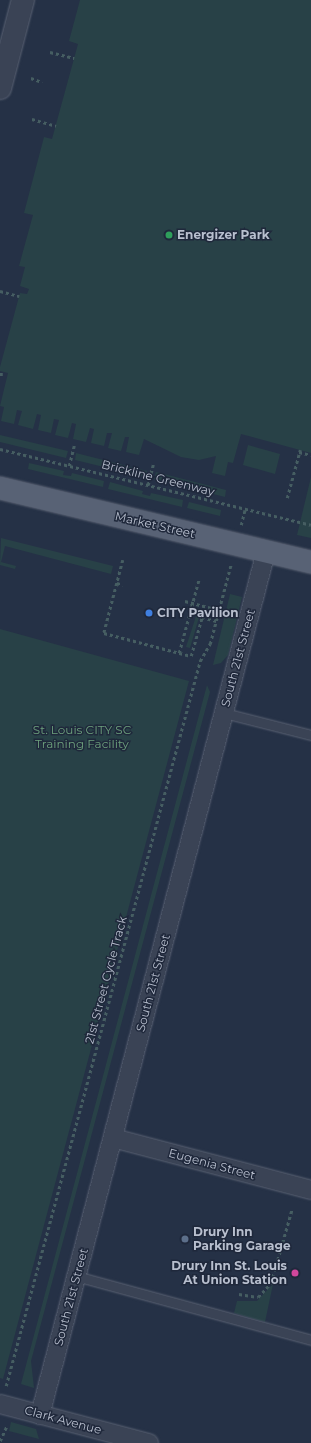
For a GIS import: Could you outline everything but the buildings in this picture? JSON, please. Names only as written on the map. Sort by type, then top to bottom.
[{"type":"main road","name":"Market Street","points":[[0,488],[311,562]]},
{"type":"street","points":[[0,88],[23,0]]},
{"type":"street","name":"South 21st Street","points":[[40,1414],[266,552]]},
{"type":"street","name":"Eugenia Street","points":[[113,1138],[311,1190]]},
{"type":"street","name":"Clark Avenue","points":[[3,1397],[40,1414],[149,1443]]},
{"type":"lane","points":[[224,713],[311,735]]},
{"type":"lane","points":[[76,1276],[311,1340]]},
{"type":"path","points":[[50,52],[74,58]]},
{"type":"path","points":[[31,78],[42,82]]},
{"type":"path","points":[[32,119],[56,126]]},
{"type":"path","points":[[0,291],[19,296]]},
{"type":"path","points":[[0,377],[1,372]]},
{"type":"path","points":[[69,466],[74,446]]},
{"type":"path","name":"Brickline Greenway","points":[[0,449],[311,524]]},
{"type":"path","points":[[287,498],[300,451],[311,456]]},
{"type":"path","points":[[148,485],[153,465]]},
{"type":"path","points":[[242,521],[245,509]]},
{"type":"path","points":[[123,560],[104,633],[191,656],[202,617],[216,621]]},
{"type":"path","name":"21st Street Cycle Track","points":[[3,1397],[200,661],[210,644],[229,571]]},
{"type":"path","points":[[179,653],[200,579]]},
{"type":"path","points":[[117,584],[123,585]]},
{"type":"path","points":[[185,600],[219,610]]},
{"type":"path","points":[[239,1294],[252,1298],[264,1294],[279,1267],[292,1209]]},
{"type":"path","points":[[0,1441],[8,1421]]},
{"type":"green space","name":"Energizer Park","points":[[80,0],[311,0],[311,453],[241,434],[233,463],[228,462],[225,476],[212,473],[216,456],[199,460],[181,457],[144,439],[139,455],[126,452],[129,437],[125,437],[121,451],[108,448],[112,433],[107,433],[104,446],[91,443],[94,429],[90,428],[86,442],[73,439],[76,424],[72,423],[68,438],[55,435],[59,420],[54,419],[51,433],[38,430],[41,415],[37,414],[33,429],[18,425],[22,411],[17,410],[14,424],[1,421],[4,407],[0,406],[8,373],[0,371],[0,367],[20,293],[27,294],[29,289],[20,286],[25,267],[19,266],[33,215],[24,213],[44,137],[52,139],[78,44],[69,41]]},
{"type":"green space","points":[[0,435],[68,451],[66,458],[0,442]]},
{"type":"green space","points":[[248,445],[280,454],[275,474],[243,465]]},
{"type":"green space","points":[[76,453],[147,471],[145,477],[75,460]]},
{"type":"green space","points":[[29,463],[64,471],[63,475],[71,476],[72,473],[104,481],[103,487],[28,469]]},
{"type":"green space","points":[[156,472],[226,490],[225,497],[154,479]]},
{"type":"green space","points":[[311,477],[311,538],[297,535]]},
{"type":"green space","points":[[110,482],[143,491],[142,494],[150,496],[151,493],[183,500],[182,507],[108,489]]},
{"type":"green space","points":[[189,502],[221,510],[220,516],[187,508]]},
{"type":"green space","points":[[1,538],[113,566],[111,574],[5,546],[1,562],[16,566],[15,569],[0,565]]},
{"type":"green space","points":[[230,594],[242,597],[228,655],[221,663],[213,665]]},
{"type":"green space","points":[[198,610],[207,612],[200,614],[190,648],[186,647]]},
{"type":"green space","name":"St. Louis CITY SC Training Facility","points":[[0,629],[189,681],[3,1379],[0,1378]]},
{"type":"green space","points":[[207,685],[210,692],[31,1361],[34,1388],[21,1384]]},
{"type":"green space","points":[[273,1284],[265,1322],[234,1313],[237,1301],[257,1301]]},
{"type":"green space","points":[[11,1422],[36,1429],[39,1439],[9,1431]]},
{"type":"place","name":"Energizer Park","points":[[169,235]]},
{"type":"place","name":"CITY Pavilion","points":[[149,613]]},
{"type":"place","name":"Drury Inn Parking Garage","points":[[185,1239]]},
{"type":"place","name":"Drury Inn St. Louis At Union Station","points":[[295,1273]]}]
